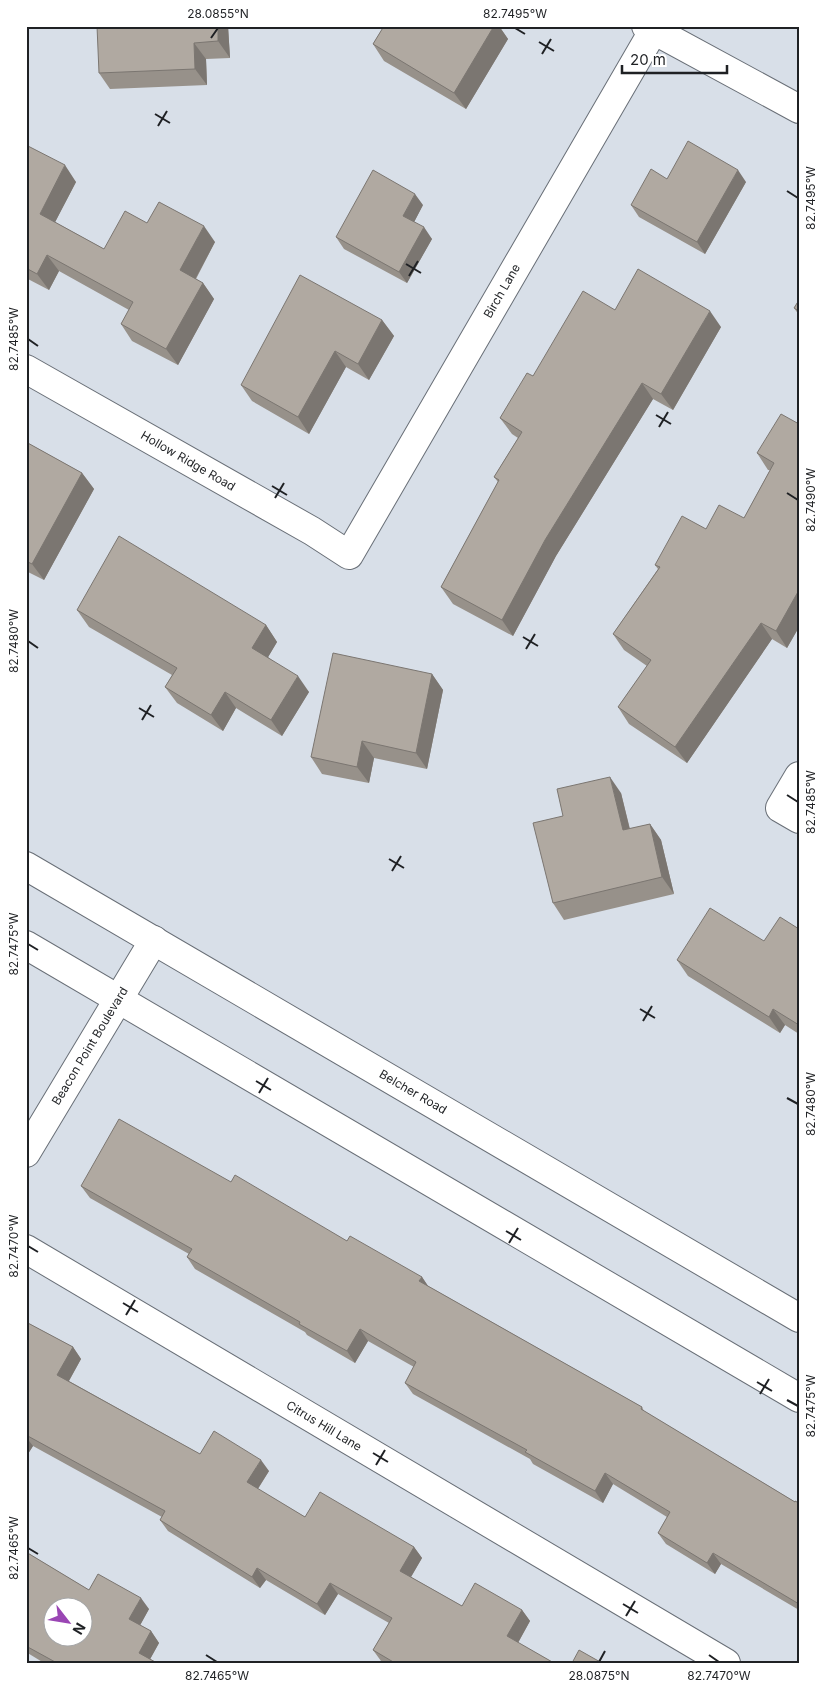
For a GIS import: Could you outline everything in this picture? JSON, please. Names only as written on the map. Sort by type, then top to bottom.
[{"type":"street","points":[[652,28],[799,109]]},
{"type":"street","name":"Birch Lane","points":[[349,555],[652,28]]},
{"type":"street","name":"Hollow Ridge Road","points":[[26,369],[303,526],[349,555]]},
{"type":"street","points":[[789,814],[799,776]]},
{"type":"street","name":"Belcher Road","points":[[26,866],[799,1318]]},
{"type":"street","name":"Beacon Point Boulevard","points":[[26,1153],[154,940]]},
{"type":"street","points":[[26,945],[799,1398]]},
{"type":"street","name":"Citrus Hill Lane","points":[[26,1249],[726,1663]]},
{"type":"building","points":[[97,26],[218,26],[218,41],[194,43],[195,69],[99,73]]},
{"type":"building","points":[[384,26],[494,26],[454,93],[373,44]]},
{"type":"building","points":[[688,141],[738,170],[697,242],[631,205],[651,169],[667,179]]},
{"type":"building","points":[[26,145],[65,165],[40,214],[104,249],[125,211],[147,223],[159,202],[204,226],[180,270],[203,283],[166,349],[121,324],[133,302],[47,255],[37,274],[26,268]]},
{"type":"building","points":[[373,170],[415,194],[403,216],[424,227],[399,272],[336,237]]},
{"type":"building","points":[[638,269],[710,311],[661,394],[642,383],[545,540],[502,620],[441,587],[499,480],[494,477],[522,432],[500,418],[527,373],[533,376],[583,291],[615,310]]},
{"type":"building","points":[[300,275],[382,320],[358,364],[335,351],[298,417],[241,385]]},
{"type":"building","points":[[799,300],[799,311],[794,308]]},
{"type":"building","points":[[781,414],[799,424],[799,590],[776,631],[761,623],[675,747],[618,707],[651,660],[613,634],[660,567],[655,565],[682,516],[706,529],[719,505],[744,518],[774,463],[757,453]]},
{"type":"building","points":[[26,442],[82,473],[32,564],[26,561]]},
{"type":"building","points":[[119,536],[266,625],[252,648],[298,676],[271,720],[225,692],[211,715],[165,687],[177,668],[77,610]]},
{"type":"building","points":[[333,653],[432,674],[416,753],[362,741],[357,767],[311,757]]},
{"type":"building","points":[[610,777],[623,830],[650,824],[662,877],[553,903],[533,823],[563,816],[557,789]]},
{"type":"building","points":[[710,908],[764,941],[780,917],[799,929],[799,1025],[773,1009],[769,1017],[677,960]]},
{"type":"building","points":[[119,1119],[231,1182],[235,1175],[347,1241],[350,1236],[422,1277],[419,1281],[642,1407],[641,1409],[799,1503],[799,1604],[713,1553],[707,1563],[658,1533],[670,1512],[605,1473],[595,1491],[525,1452],[527,1450],[405,1383],[416,1362],[360,1329],[347,1351],[187,1257],[192,1249],[81,1186]]},
{"type":"building","points":[[26,1322],[73,1347],[57,1375],[200,1454],[214,1431],[261,1460],[247,1482],[305,1517],[320,1492],[414,1547],[400,1571],[462,1606],[475,1583],[522,1610],[507,1636],[554,1663],[395,1663],[373,1650],[392,1618],[330,1583],[317,1604],[257,1568],[252,1577],[160,1520],[165,1511],[26,1435]]},
{"type":"building","points":[[26,1552],[89,1590],[98,1574],[141,1598],[129,1619],[151,1631],[139,1653],[157,1663],[57,1663],[26,1646]]},
{"type":"building","points":[[579,1650],[602,1663],[572,1663]]}]
